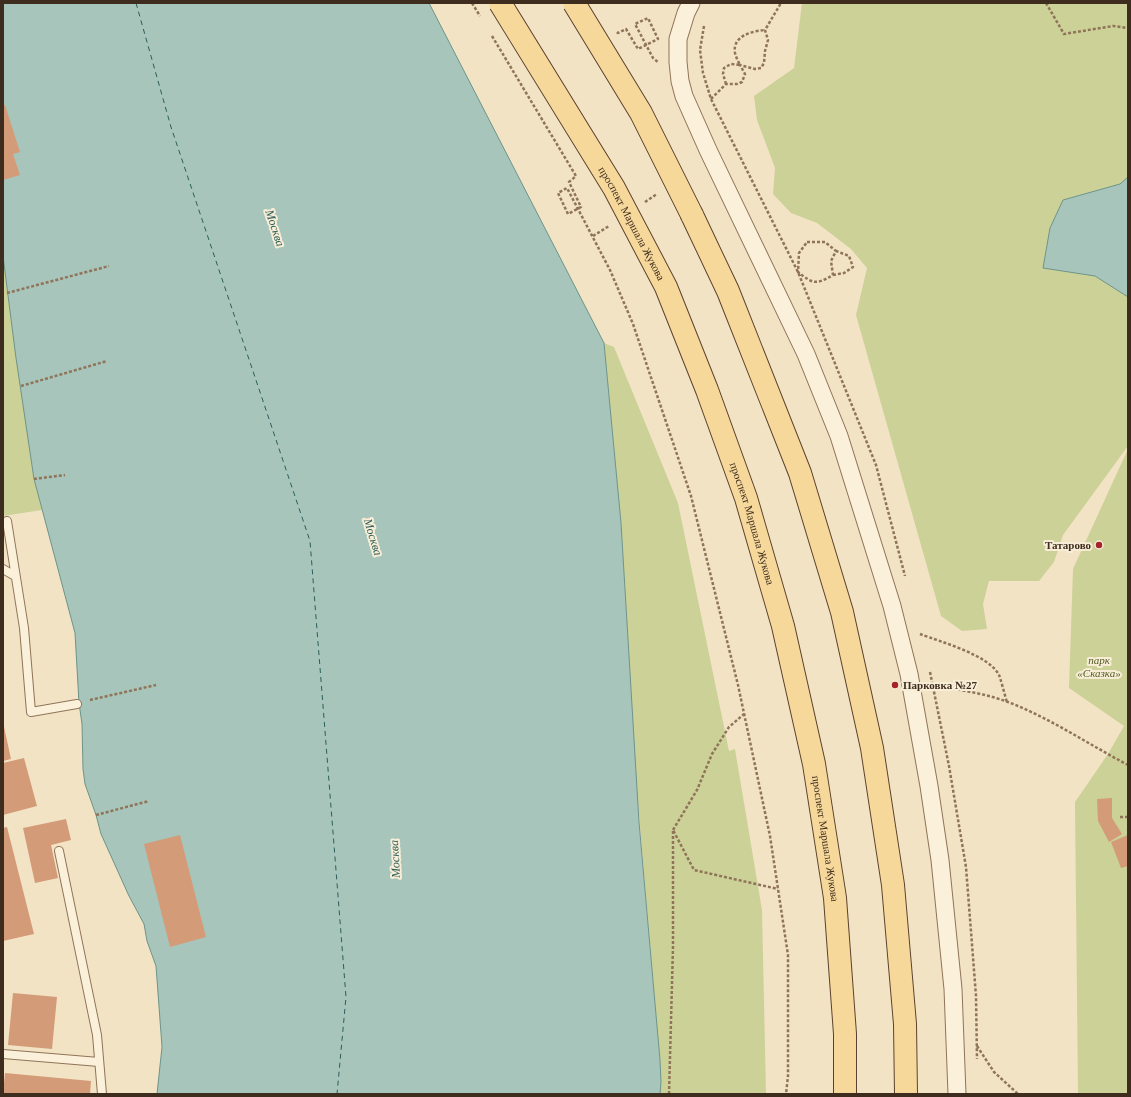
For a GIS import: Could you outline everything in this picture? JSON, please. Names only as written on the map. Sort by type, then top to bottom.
[{"type":"main road","name":"проспект Маршала Жукова","points":[[500,3],[614,188],[666,287],[707,390],[746,498],[782,626],[814,764],[835,898],[845,1034],[845,1094]]},
{"type":"main road","points":[[574,3],[641,113],[692,215],[728,291],[802,480],[842,612],[872,748],[893,884],[905,1024],[906,1094]]},
{"type":"street","points":[[690,3],[678,39],[679,75],[684,96],[708,150],[806,354],[839,436],[892,606],[909,674],[929,786],[940,860],[953,989],[957,1094]]},
{"type":"lane","points":[[6,521],[24,628],[31,712],[77,704]]},
{"type":"lane","points":[[3,569],[15,576]]},
{"type":"lane","points":[[59,851],[97,1035],[102,1094]]},
{"type":"lane","points":[[3,1054],[99,1062]]},
{"type":"path","points":[[472,3],[482,18]]},
{"type":"path","points":[[726,84],[723,74],[724,68],[731,64],[755,69],[761,68],[764,63],[768,40],[765,30],[781,3]]},
{"type":"path","points":[[1046,3],[1064,34],[1113,26],[1128,28]]},
{"type":"path","points":[[618,33],[626,29],[638,49],[645,46],[652,42],[658,39],[648,18],[635,24],[642,38],[646,44],[650,51],[653,58]]},
{"type":"path","points":[[711,99],[726,84],[737,84],[742,82],[745,74],[735,55],[735,49],[738,41],[745,34],[755,30],[765,30]]},
{"type":"path","points":[[490,32],[576,176],[569,182],[581,207],[574,211],[568,214],[558,193],[567,188],[573,200],[576,205],[579,211],[582,217],[593,236],[612,276],[633,324],[691,496],[738,685],[770,836],[788,955],[788,1076],[786,1094]]},
{"type":"path","points":[[807,242],[825,242],[836,251],[849,256],[853,267],[844,273],[833,274],[821,282],[809,281],[798,272],[799,253],[807,242]]},
{"type":"path","points":[[833,274],[831,261],[836,251]]},
{"type":"path","points":[[7,293],[109,266]]},
{"type":"path","points":[[21,386],[107,361]]},
{"type":"path","points":[[34,479],[64,475]]},
{"type":"path","points":[[920,634],[976,655],[990,665],[998,674],[1007,702]]},
{"type":"path","points":[[933,684],[1007,702],[1056,724],[1128,765]]},
{"type":"path","points":[[77,704],[156,685]]},
{"type":"path","points":[[669,1094],[673,947],[673,830],[697,790],[712,754],[729,727],[744,714]]},
{"type":"path","points":[[96,814],[149,800]]},
{"type":"path","points":[[1120,817],[1128,817]]},
{"type":"path","points":[[673,830],[694,870],[778,889]]},
{"type":"path","points":[[977,1046],[994,1072],[1018,1094]]},
{"type":"green space","points":[[802,3],[1128,3],[1128,177],[1120,184],[1063,200],[1043,268],[1095,276],[1128,297],[1128,446],[1063,535],[1054,562],[1039,581],[989,581],[983,604],[987,629],[962,631],[941,616],[856,315],[867,268],[851,249],[817,223],[791,213],[773,194],[775,168],[757,120],[754,96],[794,68]]},
{"type":"green space","points":[[3,256],[34,479],[42,510],[3,516]]},
{"type":"green space","points":[[604,343],[614,347],[678,503],[729,751],[735,749],[762,910],[766,1094],[660,1094],[660,1061],[637,791],[621,523]]},
{"type":"green space","name":"парк «Сказка»","points":[[1128,449],[1128,1094],[1078,1094],[1075,802],[1108,754],[1124,726],[1069,688],[1073,569]]},
{"type":"water","name":"Москва","points":[[3,3],[429,3],[604,343],[621,523],[639,822],[660,1060],[660,1094],[157,1094],[162,1047],[156,966],[147,941],[144,924],[129,896],[101,834],[85,784],[75,633],[34,479],[16,358],[3,256]]},
{"type":"water","points":[[1128,177],[1128,297],[1095,276],[1043,268],[1050,228],[1063,200],[1120,184]]},
{"type":"building","points":[[3,105],[5,105],[20,152],[13,154],[20,175],[3,180]]},
{"type":"building","points":[[3,722],[11,759],[3,761]]},
{"type":"building","points":[[24,758],[37,806],[3,815],[3,763]]},
{"type":"building","points":[[1112,798],[1112,818],[1122,834],[1109,842],[1098,821],[1097,799]]},
{"type":"building","points":[[66,819],[71,840],[51,845],[58,878],[35,883],[23,828]]},
{"type":"building","points":[[7,827],[34,934],[3,941],[3,828]]},
{"type":"building","points":[[180,835],[206,937],[170,947],[144,844]]},
{"type":"building","points":[[1128,835],[1128,866],[1121,868],[1111,842]]},
{"type":"building","points":[[13,993],[57,997],[52,1049],[8,1045]]},
{"type":"building","points":[[5,1073],[91,1081],[90,1094],[3,1094]]},
{"type":"ferry route","points":[[136,3],[171,127],[310,541],[346,997],[337,1094]]},
{"type":"place","name":"Татарово","points":[[1099,545]]},
{"type":"place","name":"Парковка №27","points":[[895,685]]}]
